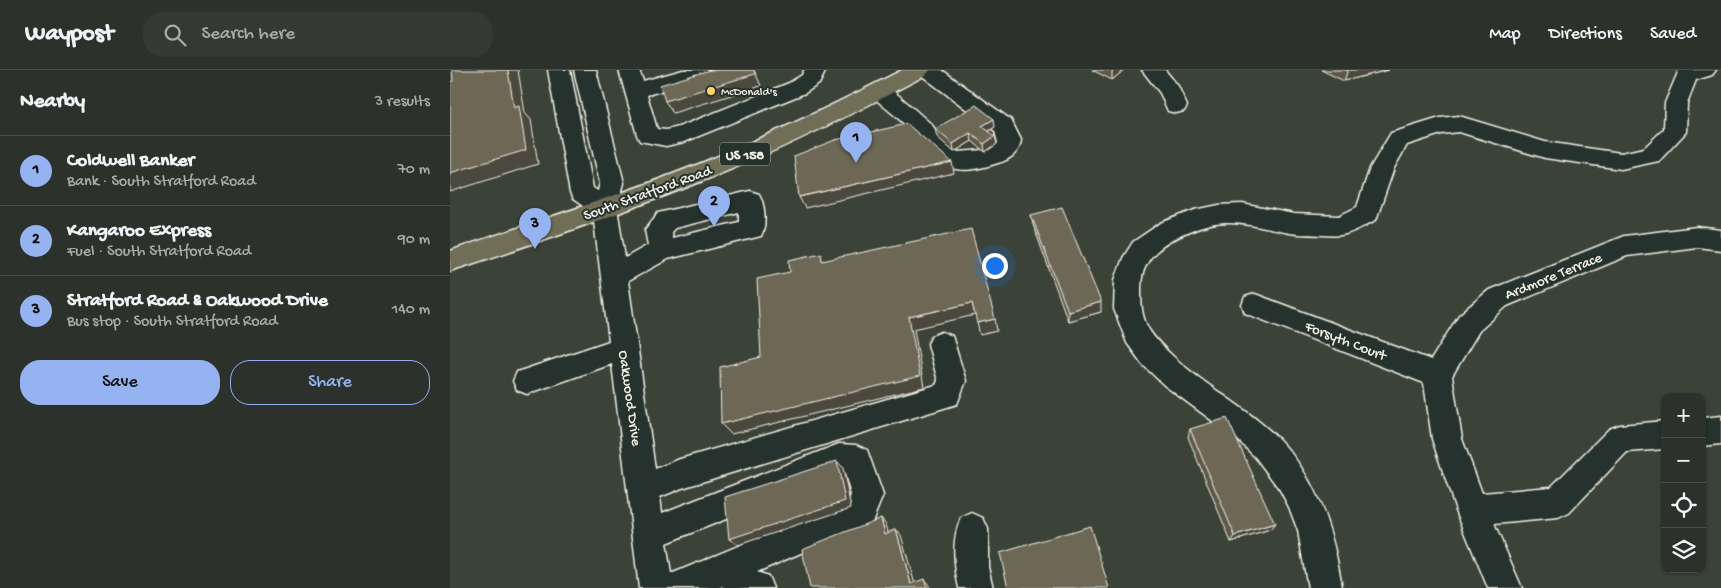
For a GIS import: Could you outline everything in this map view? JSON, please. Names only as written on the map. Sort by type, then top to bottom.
[{"type":"main road","name":"South Stratford Road","points":[[450,261],[605,208],[752,152],[814,124],[919,70]]},
{"type":"street","points":[[560,70],[582,193],[605,208]]},
{"type":"street","name":"Oakwood Drive","points":[[585,70],[612,183],[605,208],[656,588]]},
{"type":"street","points":[[708,70],[632,81],[648,135],[655,138],[666,138],[684,134],[797,88],[811,79],[815,70]]},
{"type":"street","points":[[880,91],[923,130],[927,138],[952,160],[965,162],[979,160],[1005,152],[1009,145],[1009,137],[1003,126],[928,70]]},
{"type":"street","points":[[943,70],[962,84],[977,86]]},
{"type":"street","points":[[1153,70],[1170,91],[1176,106]]},
{"type":"street","points":[[1326,588],[1323,561],[1310,516],[1291,478],[1267,447],[1237,420],[1176,378],[1157,361],[1139,339],[1130,320],[1125,297],[1130,274],[1139,252],[1179,225],[1209,216],[1242,213],[1295,224],[1342,225],[1367,212],[1382,168],[1399,140],[1440,126],[1459,124],[1545,150],[1584,158],[1621,161],[1651,155],[1676,132],[1676,103],[1687,75],[1706,70]]},
{"type":"street","points":[[614,276],[667,249],[683,237],[735,225],[743,231]]},
{"type":"street","name":"Ardmore Terrace","points":[[1437,375],[1469,323],[1498,298],[1624,246],[1697,237],[1721,240]]},
{"type":"street","name":"Forsyth Court","points":[[1255,305],[1437,375]]},
{"type":"street","points":[[643,489],[680,474],[947,395],[952,381],[942,344]]},
{"type":"street","points":[[527,381],[624,348]]},
{"type":"street","points":[[1437,375],[1447,438],[1472,510],[1505,588]]},
{"type":"street","points":[[1706,432],[1721,430]]},
{"type":"street","points":[[1472,510],[1558,502],[1620,438],[1661,435]]},
{"type":"street","points":[[649,534],[839,459],[856,460],[868,495],[861,511],[679,588]]},
{"type":"street","points":[[972,529],[971,567],[976,588]]},
{"type":"street","points":[[740,588],[748,585],[756,588]]},
{"type":"building","points":[[452,70],[508,70],[514,108],[519,106],[526,150],[450,173],[450,82],[453,81]]},
{"type":"building","points":[[710,70],[754,70],[755,74],[665,101],[660,85]]},
{"type":"building","points":[[976,105],[994,119],[982,126],[995,136],[984,144],[970,133],[953,144],[935,129]]},
{"type":"building","points":[[907,124],[952,162],[799,197],[794,156],[835,140]]},
{"type":"building","points":[[1062,207],[1101,302],[1068,311],[1031,215]]},
{"type":"building","points":[[971,229],[995,319],[977,323],[972,303],[909,317],[920,376],[721,424],[720,367],[761,357],[757,279],[790,272],[789,260],[821,253],[822,261]]},
{"type":"building","points":[[1227,418],[1275,524],[1235,536],[1190,429]]},
{"type":"building","points":[[837,461],[845,501],[729,539],[725,497]]},
{"type":"building","points":[[881,518],[885,534],[896,529],[911,584],[924,579],[927,588],[810,588],[802,549]]},
{"type":"building","points":[[1090,526],[1109,588],[1008,588],[1000,553]]},
{"type":"place","name":"McDonald's","points":[[711,91]]},
{"type":"place","name":"Coldwell Banker","points":[[856,163]]},
{"type":"place","name":"Kangaroo Express","points":[[714,227]]},
{"type":"place","name":"Stratford Road & Oakwood Drive","points":[[535,249]]}]
